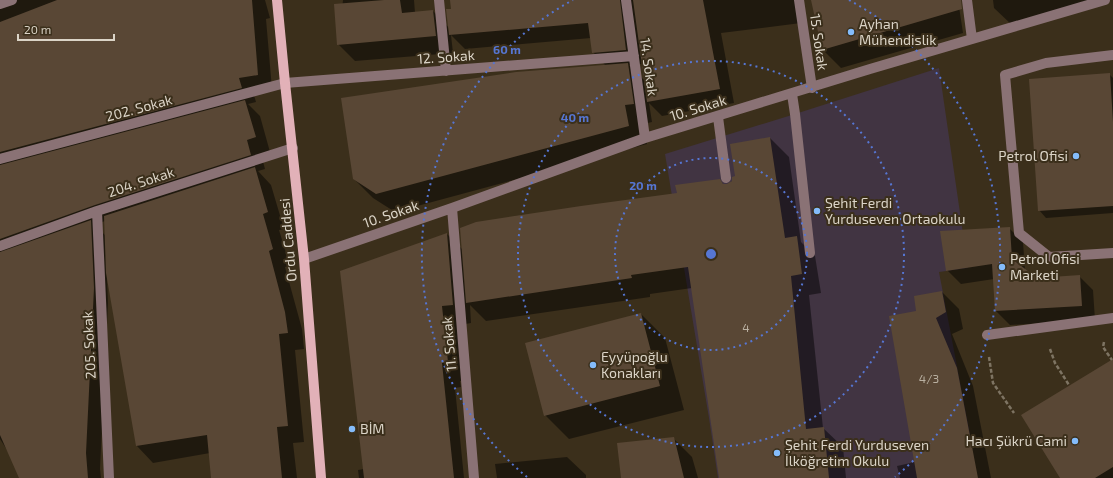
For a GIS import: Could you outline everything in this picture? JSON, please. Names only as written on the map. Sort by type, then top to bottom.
[{"type":"main road","name":"Ordu Caddesi","points":[[277,0],[304,259],[321,478]]},
{"type":"street","points":[[0,4],[12,0]]},
{"type":"street","points":[[439,0],[446,71]]},
{"type":"street","name":"14. Sokak","points":[[626,0],[645,138]]},
{"type":"street","name":"15. Sokak","points":[[799,0],[812,88]]},
{"type":"street","points":[[967,0],[972,39]]},
{"type":"street","name":"10. Sokak","points":[[304,259],[452,208],[645,138],[1105,0]]},
{"type":"street","points":[[1113,55],[1046,63],[1005,75],[1019,233],[1048,257],[1113,254]]},
{"type":"street","name":"12. Sokak","points":[[285,83],[634,56]]},
{"type":"street","name":"202. Sokak","points":[[0,159],[285,83]]},
{"type":"street","points":[[792,94],[810,253]]},
{"type":"street","points":[[718,116],[726,178]]},
{"type":"street","name":"204. Sokak","points":[[0,246],[97,211],[293,148]]},
{"type":"street","name":"11. Sokak","points":[[452,208],[474,478]]},
{"type":"street","name":"205. Sokak","points":[[97,211],[109,478]]},
{"type":"street","points":[[986,335],[1113,318]]},
{"type":"path","points":[[1055,363],[1069,385]]},
{"type":"path","points":[[993,383],[1014,413]]},
{"type":"shaded area","name":"Şehit Ferdi Yurduseven Ortaokulu","points":[[939,68],[968,268],[939,272],[972,445],[934,478],[718,478],[665,154]]},
{"type":"building","points":[[57,0],[252,0],[258,75],[239,78],[242,88],[0,152],[0,22]]},
{"type":"building","points":[[400,0],[402,13],[433,10],[436,36],[337,45],[334,4]]},
{"type":"building","points":[[450,0],[620,0],[626,50],[592,53],[588,23],[449,35],[446,9],[451,9]]},
{"type":"building","points":[[633,0],[703,0],[720,89],[647,102]]},
{"type":"building","name":"Ayhan Mühendislik","points":[[811,0],[961,0],[962,9],[822,50]]},
{"type":"building","points":[[628,63],[634,104],[625,105],[629,126],[376,194],[353,179],[341,98],[516,72]]},
{"type":"building","points":[[1110,73],[1113,122],[1113,206],[1038,211],[1029,79]]},
{"type":"building","points":[[245,100],[256,137],[247,140],[251,155],[95,205],[0,239],[0,165]]},
{"type":"building","points":[[770,137],[785,238],[797,236],[802,274],[791,276],[806,429],[824,427],[829,478],[719,478],[688,267],[631,275],[632,278],[466,303],[460,228],[476,222],[677,193],[675,185],[720,179],[723,184],[727,184],[732,181],[732,177],[735,176],[730,144]]},
{"type":"building","points":[[255,167],[268,212],[263,214],[273,249],[269,251],[285,312],[288,333],[279,334],[288,426],[277,427],[282,478],[211,478],[207,435],[136,446],[106,273],[104,216]]},
{"type":"building","points":[[91,220],[94,288],[86,453],[88,478],[19,478],[0,435],[0,252]]},
{"type":"building","name":"Petrol Ofisi Marketi","points":[[1010,227],[1012,259],[1037,278],[1080,275],[1082,306],[995,311],[992,264],[946,271],[940,231]]},
{"type":"building","points":[[447,233],[453,305],[442,306],[448,362],[442,363],[454,478],[364,478],[340,271]]},
{"type":"building","points":[[942,291],[946,312],[936,318],[957,368],[978,478],[917,478],[889,316],[916,311],[914,296]]},
{"type":"building","name":"Eyyüpoğlu Konakları","points":[[641,313],[660,386],[544,416],[525,343]]},
{"type":"building","name":"Hacı Şükrü Cami","points":[[1113,359],[1113,467],[1095,478],[1060,478],[1021,415]]},
{"type":"building","points":[[674,437],[684,478],[621,478],[617,443]]},
{"type":"place","name":"Ayhan Mühendislik","points":[[851,32]]},
{"type":"place","name":"Petrol Ofisi","points":[[1076,156]]},
{"type":"place","name":"Şehit Ferdi Yurduseven Ortaokulu","points":[[817,211]]},
{"type":"place","name":"Petrol Ofisi Marketi","points":[[1002,267]]},
{"type":"place","name":"Eyyüpoğlu Konakları","points":[[593,365]]},
{"type":"place","name":"BİM","points":[[352,429]]},
{"type":"place","name":"Hacı Şükrü Cami","points":[[1075,441]]},
{"type":"place","name":"Şehit Ferdi Yurduseven İlköğretim Okulu","points":[[777,453]]}]
